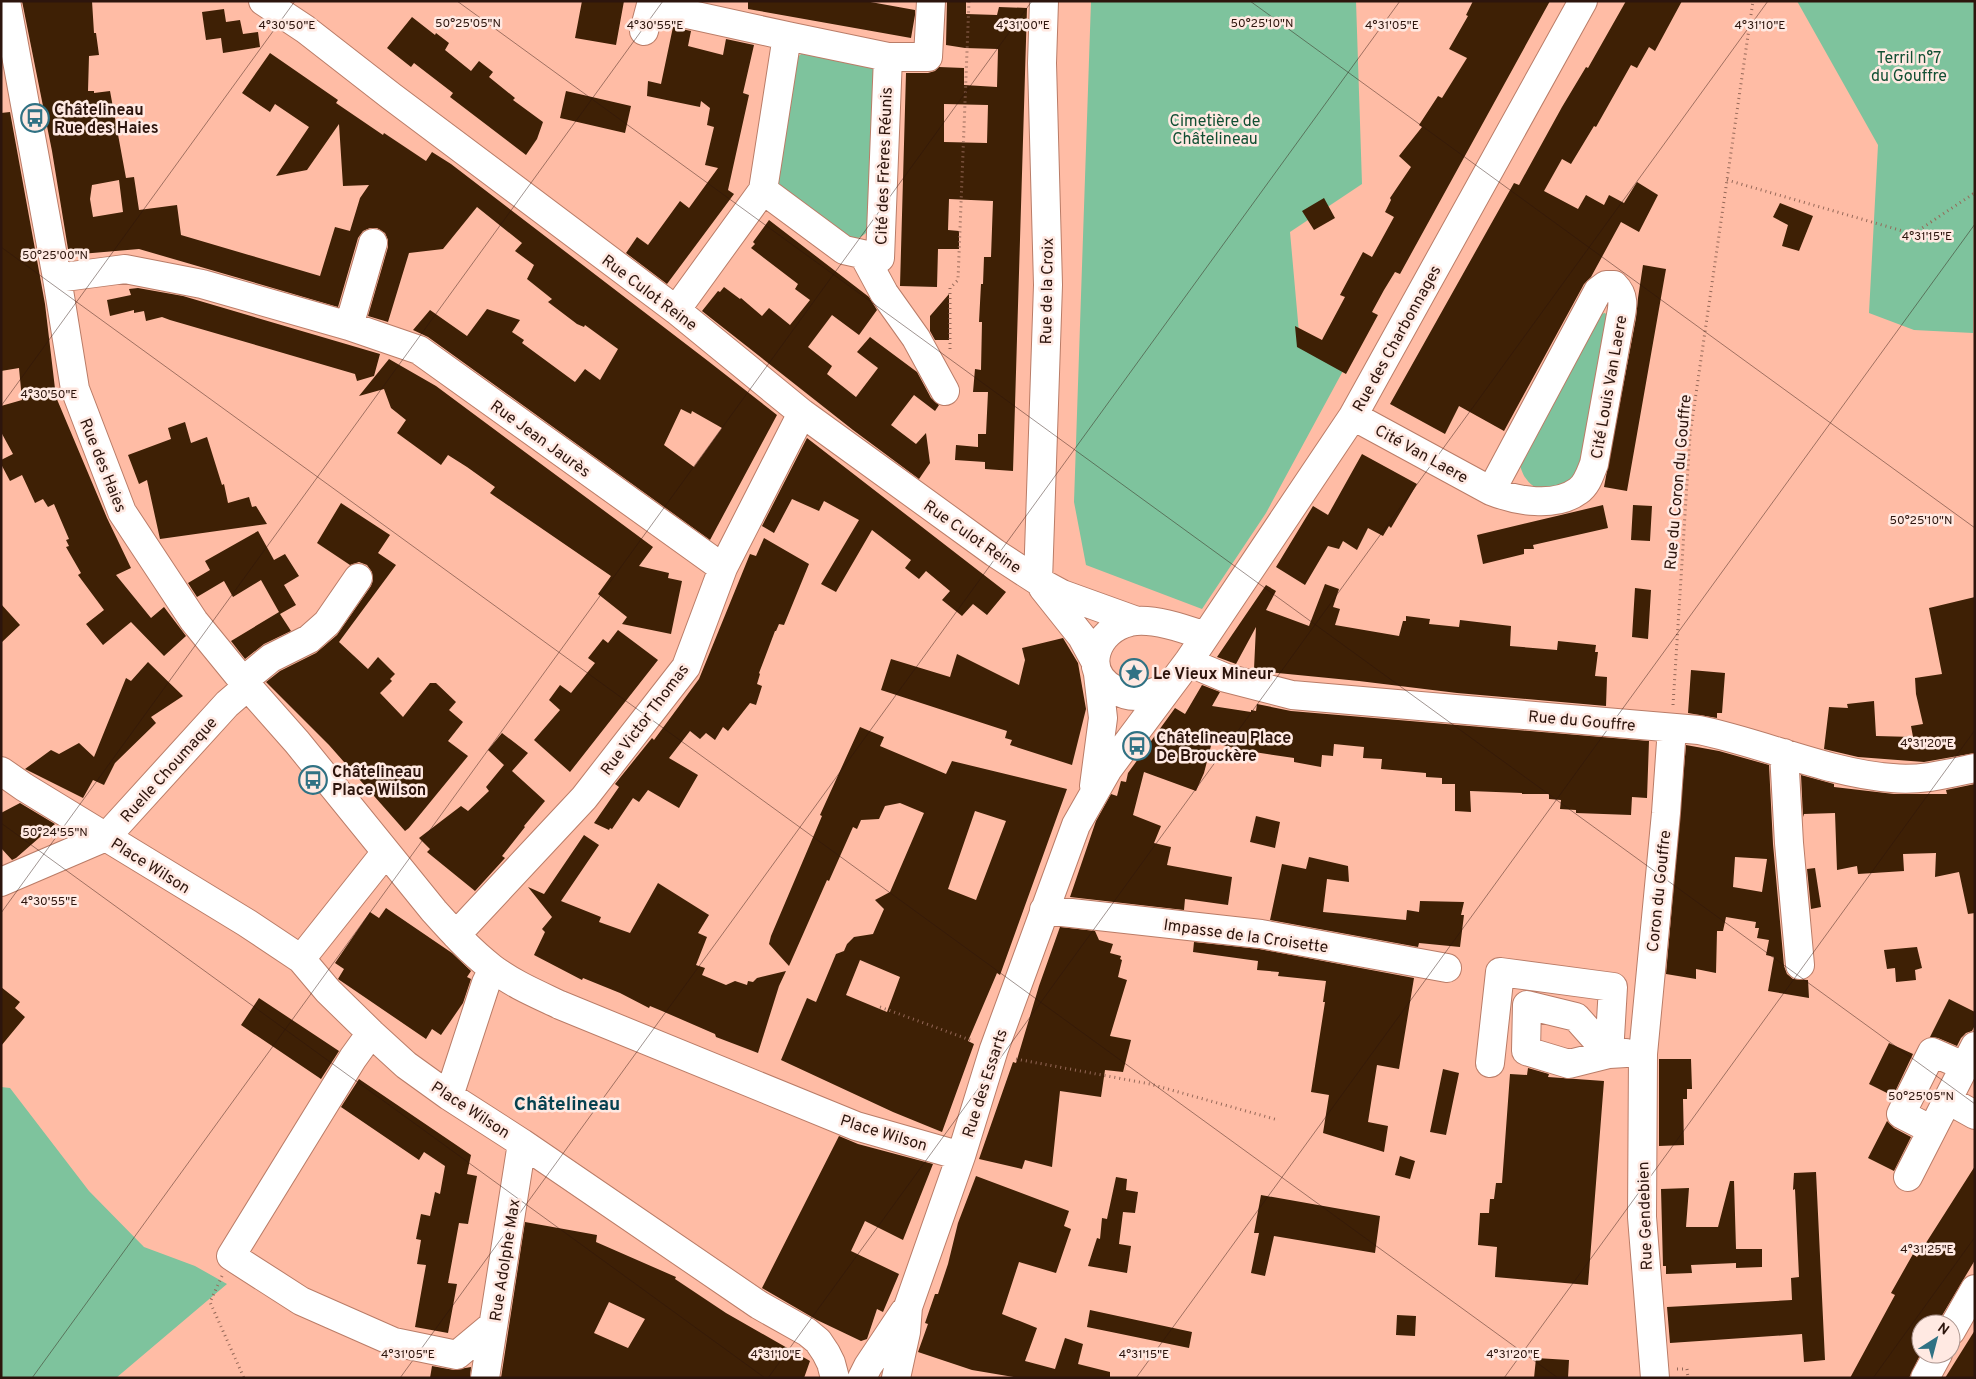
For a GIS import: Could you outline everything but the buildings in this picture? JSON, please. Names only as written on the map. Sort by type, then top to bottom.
[{"type":"street","name":"Rue des Haies","points":[[6,1],[57,278],[75,389],[122,512],[194,621],[245,683]]},
{"type":"street","name":"Rue Culot Reine","points":[[263,1],[305,29],[676,310],[802,413],[995,553],[1038,581]]},
{"type":"street","points":[[649,13],[787,36],[888,57],[928,57],[931,1]]},
{"type":"street","name":"Rue de la Croix","points":[[1038,581],[1048,285],[1042,63],[1044,1]]},
{"type":"street","name":"Rue des Charbonnages","points":[[1169,687],[1188,662],[1353,416],[1583,1]]},
{"type":"street","points":[[676,310],[763,190],[787,36]]},
{"type":"street","name":"Cité des Frères Réunis","points":[[763,190],[844,250],[880,258],[888,57]]},
{"type":"street","points":[[349,326],[373,243]]},
{"type":"street","points":[[863,254],[884,293],[916,338],[940,382]]},
{"type":"street","name":"Rue Jean Jaurès","points":[[57,278],[125,269],[202,284],[349,326],[419,350],[723,568]]},
{"type":"street","name":"Cité Louis Van Laere","points":[[1606,285],[1614,285],[1620,291],[1623,301],[1594,464],[1587,482],[1578,491],[1564,498],[1540,501],[1511,499],[1491,490],[1598,291],[1606,285]]},
{"type":"street","name":"Rue Victor Thomas","points":[[456,935],[584,798],[686,667],[723,568],[802,413]]},
{"type":"street","name":"Cité Van Laere","points":[[1353,416],[1491,490]]},
{"type":"street","name":"Ruelle Choumaque","points":[[1,882],[106,837],[245,683],[271,658],[309,639],[327,623],[358,578]]},
{"type":"street","points":[[1038,581],[1062,594],[1137,621],[1188,630],[1205,636]]},
{"type":"street","points":[[1038,581],[1082,637],[1104,684],[1120,693],[1132,696],[1169,687]]},
{"type":"street","points":[[1093,795],[1103,718],[1096,668],[1097,650],[1109,633],[1123,624],[1137,621]]},
{"type":"street","name":"Rue du Gouffre","points":[[1188,662],[1226,678],[1292,695],[1672,728],[1723,735],[1851,772],[1892,779],[1932,778],[1975,768]]},
{"type":"street","name":"Place Wilson","points":[[245,683],[297,742],[456,935],[493,969],[524,988],[560,1005],[856,1126],[960,1156]]},
{"type":"street","name":"Rue des Essarts","points":[[896,1378],[906,1332],[908,1307],[960,1156],[994,1049],[1076,825],[1108,769],[1169,687]]},
{"type":"street","name":"Coron du Gouffre","points":[[1643,1054],[1666,813],[1672,728]]},
{"type":"street","points":[[1784,753],[1789,843],[1800,965]]},
{"type":"street","name":"Place Wilson","points":[[1,771],[24,787],[247,923],[301,960],[328,991],[406,1065],[759,1305],[807,1332],[818,1341],[831,1365]]},
{"type":"street","points":[[301,960],[386,852]]},
{"type":"street","name":"Impasse de la Croisette","points":[[1044,910],[1261,934],[1447,968]]},
{"type":"street","points":[[449,1096],[486,983],[493,969]]},
{"type":"street","points":[[1490,1063],[1500,972],[1613,987],[1609,1054],[1643,1054]]},
{"type":"street","points":[[371,1033],[352,1058],[231,1256],[301,1301],[394,1342],[457,1355],[493,1325]]},
{"type":"street","points":[[1908,1177],[1948,1100],[1969,1056],[1932,1052],[1927,1061],[1901,1114],[1932,1130]]},
{"type":"street","name":"Rue Gendebien","points":[[1643,1054],[1642,1217],[1655,1378]]},
{"type":"street","points":[[1948,1100],[1975,1115]]},
{"type":"street","name":"Rue Adolphe Max","points":[[485,1378],[522,1143]]},
{"type":"street","points":[[1961,1314],[1975,1289]]},
{"type":"street","points":[[862,1378],[908,1307]]},
{"type":"street","points":[[1925,1378],[1933,1364]]},
{"type":"street","points":[[814,1378],[831,1365]]},
{"type":"path","points":[[940,382],[950,357],[950,288],[958,280],[969,1]]},
{"type":"path","name":"Rue du Coron du Gouffre","points":[[1672,728],[1690,435],[1753,1]]},
{"type":"path","points":[[1727,180],[1914,234],[1975,194]]},
{"type":"path","points":[[880,1007],[994,1049],[1014,1059],[1150,1084],[1278,1120]]},
{"type":"path","points":[[231,1256],[210,1302],[244,1378]]},
{"type":"green space","name":"Cimetière de Châtelineau","points":[[1091,1],[1356,1],[1362,184],[1290,232],[1300,344],[1344,369],[1266,513],[1202,609],[1086,565],[1074,502]]},
{"type":"green space","name":"Terril n°7 du Gouffre","points":[[1797,1],[1975,1],[1973,333],[1914,330],[1869,313],[1878,145]]},
{"type":"green space","points":[[805,51],[872,64],[878,76],[873,226],[864,235],[854,240],[845,241],[774,190],[795,59]]},
{"type":"green space","points":[[1605,313],[1610,318],[1576,484],[1542,492],[1525,478],[1518,457],[1596,315]]},
{"type":"green space","points":[[1,1087],[10,1088],[89,1191],[144,1247],[195,1266],[227,1284],[116,1378],[1,1378]]},
{"type":"place","name":"Châtelineau Rue des Haies","points":[[35,118]]},
{"type":"place","name":"Le Vieux Mineur","points":[[1134,673]]},
{"type":"place","name":"Châtelineau Place De Brouckère","points":[[1137,746]]},
{"type":"place","name":"Châtelineau Place Wilson","points":[[313,780]]},
{"type":"district","name":"Châtelineau","points":[[567,1103]]}]
